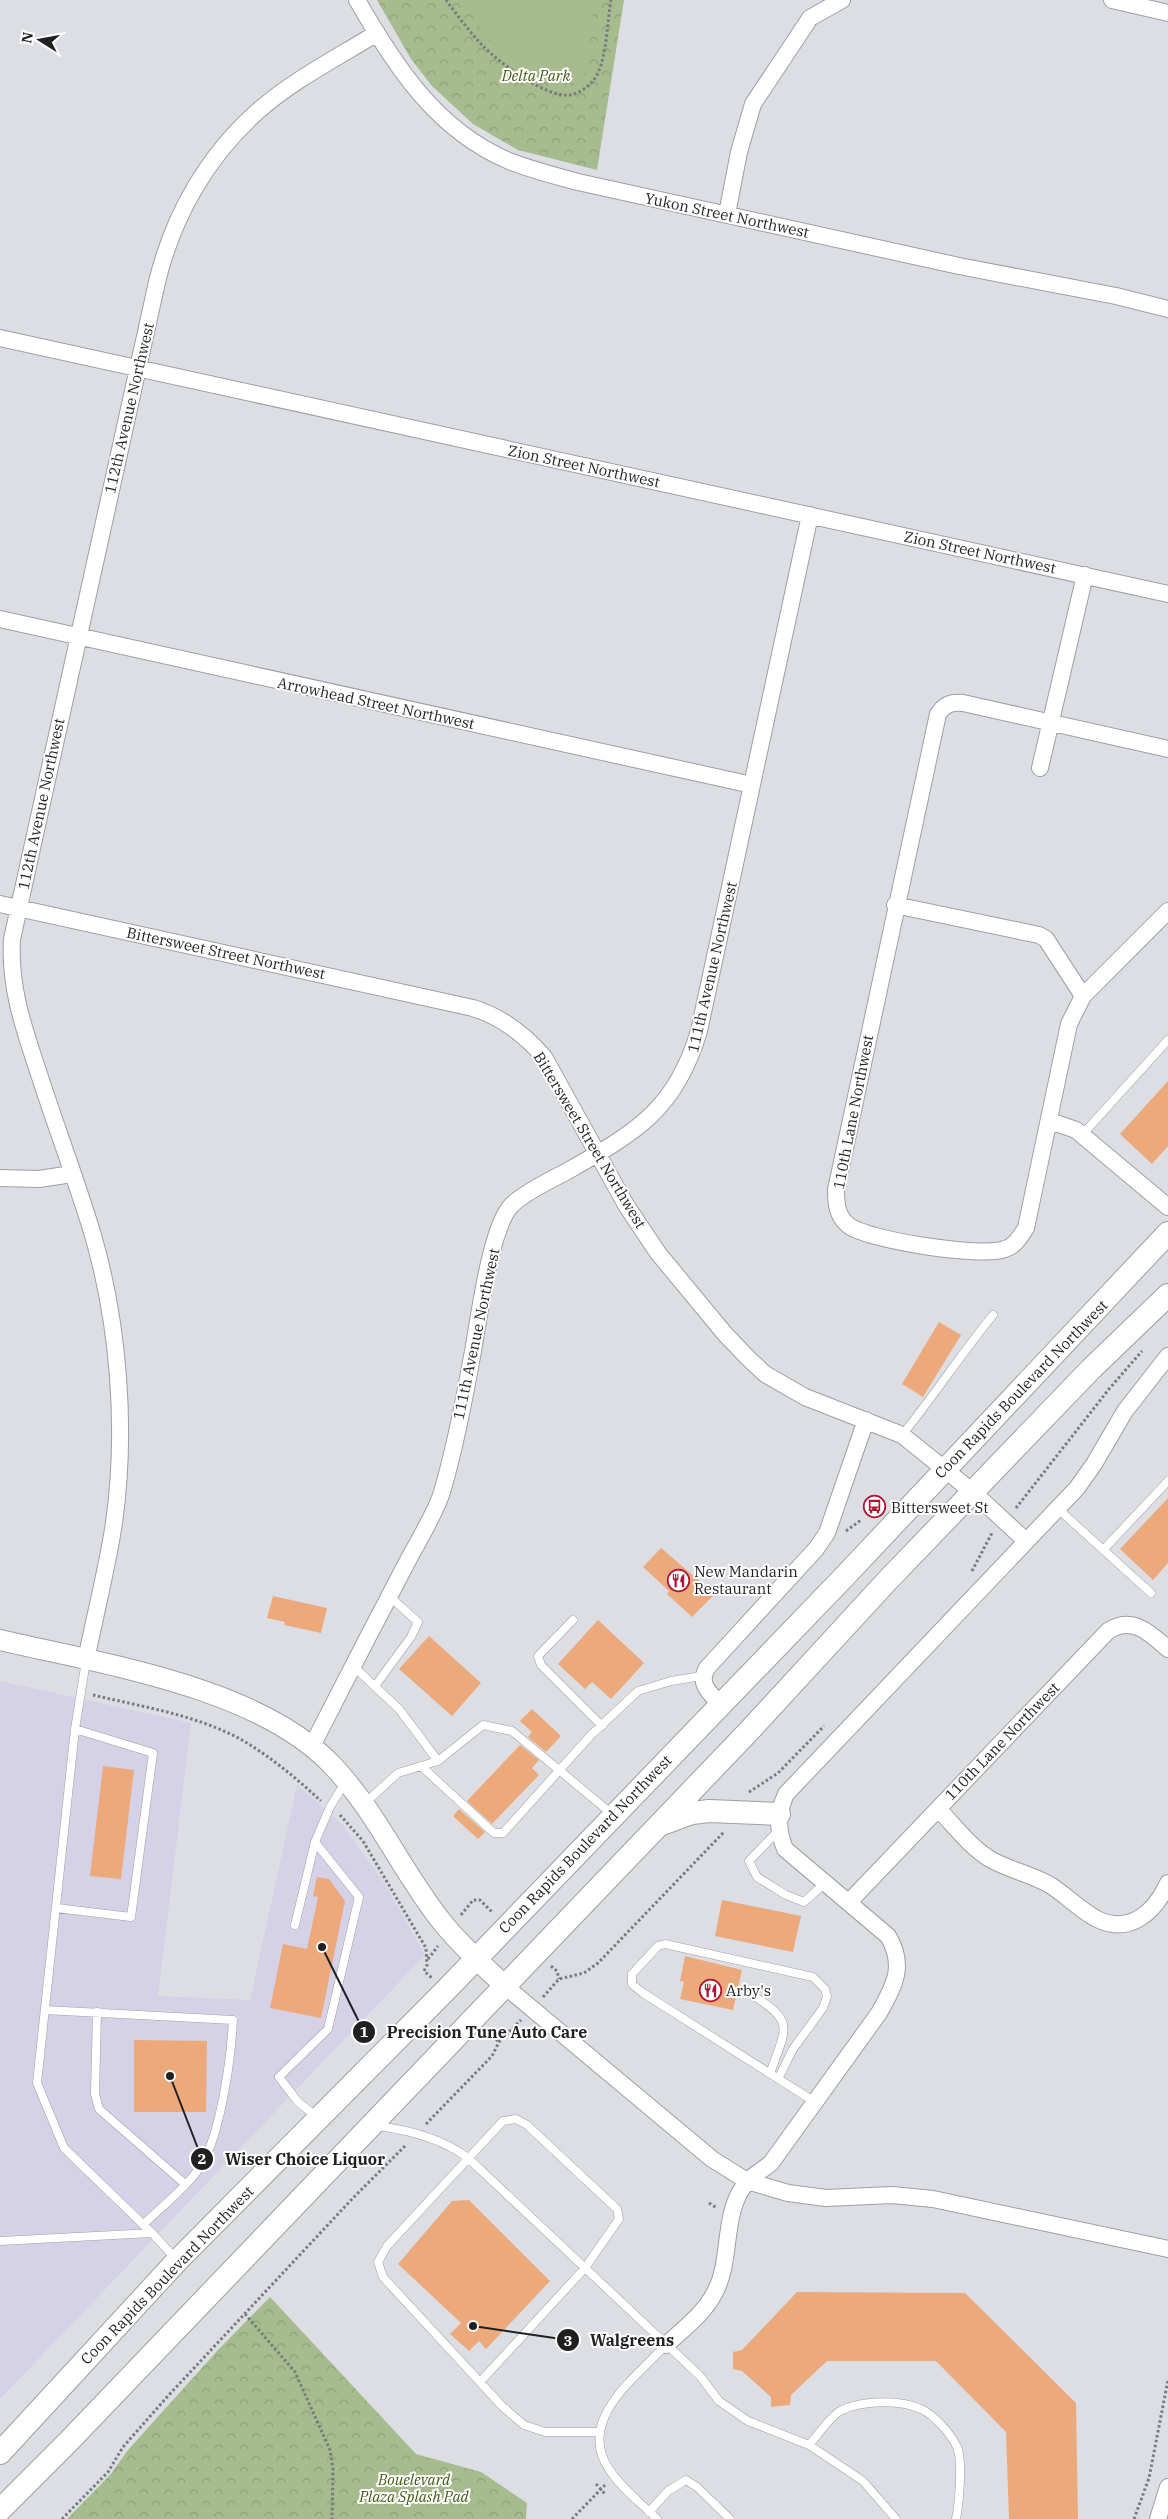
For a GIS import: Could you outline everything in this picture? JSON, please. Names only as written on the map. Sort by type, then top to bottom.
[{"type":"main road","name":"Coon Rapids Boulevard Northwest","points":[[0,2453],[177,2261],[475,1958],[844,1577],[1168,1233]]},
{"type":"main road","points":[[0,2510],[70,2440],[506,1987],[749,1731],[887,1581],[974,1493],[1091,1369],[1168,1296]]},
{"type":"main road","points":[[657,1826],[692,1813],[709,1811],[779,1823]]},
{"type":"street","name":"Yukon Street Northwest","points":[[357,0],[404,75],[439,115],[461,133],[507,160],[535,171],[959,266],[1116,296],[1168,309]]},
{"type":"street","points":[[727,214],[739,152],[753,104],[810,18],[842,0]]},
{"type":"street","points":[[1112,0],[1168,13]]},
{"type":"street","name":"112th Avenue Northwest","points":[[86,1660],[114,1524],[119,1468],[120,1415],[116,1352],[92,1232],[19,1012],[13,988],[10,961],[12,938],[164,253],[190,196],[208,168],[234,135],[259,110],[292,86],[377,34]]},
{"type":"street","name":"Zion Street Northwest","points":[[0,338],[1168,594]]},
{"type":"street","name":"111th Avenue Northwest","points":[[312,1746],[442,1494],[471,1363],[489,1266],[498,1231],[510,1207],[541,1186],[598,1154],[639,1126],[662,1107],[676,1088],[690,1061],[701,1021],[810,515]]},
{"type":"street","points":[[1040,768],[1084,575]]},
{"type":"street","name":"Arrowhead Street Northwest","points":[[0,619],[752,785]]},
{"type":"street","name":"110th Lane Northwest","points":[[1168,750],[963,703],[951,702],[943,707],[938,714],[895,905],[836,1190],[836,1206],[840,1217],[848,1226],[861,1232],[942,1250],[992,1253],[1006,1249],[1018,1240],[1026,1228],[1069,1024],[1083,996],[1168,911]]},
{"type":"street","name":"Bittersweet Street Northwest","points":[[0,904],[490,1013],[530,1041],[544,1057],[626,1205],[658,1253],[748,1358],[765,1374],[805,1397],[902,1435],[974,1493],[1025,1540]]},
{"type":"street","points":[[895,905],[1039,935],[1046,939],[1083,996]]},
{"type":"street","points":[[1050,1120],[1076,1130],[1168,1207]]},
{"type":"street","points":[[0,1178],[39,1180],[72,1174]]},
{"type":"street","points":[[666,2345],[706,2308],[716,2291],[725,2262],[734,2206],[747,2181],[771,2163],[879,2013],[892,1990],[895,1979],[896,1950],[888,1936],[785,1849],[779,1823],[786,1794],[797,1779],[1082,1480],[1125,1411],[1168,1356]]},
{"type":"street","points":[[720,1704],[704,1687],[702,1676],[707,1668],[826,1536],[842,1496],[866,1420]]},
{"type":"street","name":"110th Lane Northwest","points":[[849,1902],[864,1883],[938,1809],[1108,1631],[1116,1626],[1136,1625],[1144,1629],[1168,1649]]},
{"type":"street","points":[[0,1640],[86,1660],[213,1695],[261,1714],[312,1746],[365,1803],[436,1913],[475,1958],[506,1987],[712,2159],[747,2181],[770,2189],[814,2197],[892,2196],[933,2199],[1168,2249]]},
{"type":"street","points":[[938,1809],[980,1852],[990,1859],[1049,1884],[1096,1918],[1122,1924],[1135,1922],[1151,1911],[1168,1883]]},
{"type":"street","points":[[1158,2519],[1168,2487]]},
{"type":"lane","points":[[1082,1135],[1168,1040]]},
{"type":"lane","points":[[902,1435],[935,1395],[954,1364],[993,1315]]},
{"type":"lane","points":[[1103,1550],[1168,1481]]},
{"type":"lane","points":[[1057,1508],[1151,1593]]},
{"type":"lane","points":[[375,1686],[411,1638],[418,1622],[389,1596]]},
{"type":"lane","points":[[574,1620],[538,1656],[541,1665],[602,1726]]},
{"type":"lane","points":[[86,1660],[75,1729],[38,2083],[64,2148],[152,2233],[177,2261]]},
{"type":"lane","points":[[353,1666],[399,1709],[438,1761]]},
{"type":"lane","points":[[421,1766],[494,1833],[502,1833],[602,1726],[638,1691],[671,1681],[702,1676]]},
{"type":"lane","points":[[365,1803],[398,1773],[438,1761],[483,1725],[512,1731],[613,1815]]},
{"type":"lane","points":[[56,1908],[131,1917],[153,1753],[75,1729]]},
{"type":"lane","points":[[295,1925],[315,1842],[330,1807],[346,1781]]},
{"type":"lane","points":[[779,1823],[750,1861],[757,1877],[786,1895],[804,1902],[824,1883]]},
{"type":"lane","points":[[315,1842],[359,1897],[328,2029],[279,2077],[298,2102],[318,2118]]},
{"type":"lane","points":[[778,2079],[793,2049],[823,2008],[827,1997],[825,1989],[813,1977],[665,1944],[658,1946],[632,1974],[632,1984],[643,1993],[770,2074],[778,2079],[815,2102]]},
{"type":"lane","points":[[744,1989],[777,2012],[783,2022],[785,2033],[770,2074]]},
{"type":"lane","points":[[45,2010],[233,2020],[228,2068],[211,2148],[196,2174],[143,2225]]},
{"type":"lane","points":[[97,2012],[95,2094],[99,2109],[185,2184]]},
{"type":"lane","points":[[480,2382],[585,2268],[619,2219],[617,2209],[527,2125],[516,2120],[503,2121],[387,2246],[378,2262],[383,2277],[502,2406],[524,2425],[545,2432],[599,2432]]},
{"type":"lane","points":[[372,2126],[416,2134],[455,2148],[468,2158],[700,2376],[719,2401],[748,2420],[809,2445],[863,2481],[896,2519]]},
{"type":"lane","points":[[0,2241],[152,2233]]},
{"type":"lane","points":[[657,2519],[607,2467],[599,2446],[599,2432],[608,2407],[666,2345]]},
{"type":"lane","points":[[809,2445],[839,2412],[860,2404],[900,2404],[924,2410],[942,2427],[958,2448],[960,2499],[956,2519]]},
{"type":"lane","points":[[649,2512],[668,2491],[686,2480],[697,2487],[730,2519]]},
{"type":"path","points":[[446,0],[482,45],[495,58],[541,87],[553,92],[570,95],[581,91],[592,82],[600,68],[612,0]]},
{"type":"path","points":[[1020,1504],[1109,1389],[1143,1350]]},
{"type":"path","points":[[967,1576],[978,1561],[989,1536]]},
{"type":"path","points":[[80,1692],[178,1714],[240,1739],[267,1756],[345,1818],[363,1841],[426,1948],[427,1965],[424,1971]]},
{"type":"path","points":[[742,1796],[778,1772],[825,1725]]},
{"type":"path","points":[[559,1980],[584,1973],[598,1963],[725,1832]]},
{"type":"path","points":[[422,2128],[492,2056],[505,2036]]},
{"type":"path","points":[[62,2519],[108,2472],[123,2447],[161,2404],[352,2199],[410,2141]]},
{"type":"path","points":[[245,2314],[295,2372],[330,2450],[333,2468],[332,2519]]},
{"type":"path","points":[[1134,2519],[1149,2478],[1168,2380]]},
{"type":"path","points":[[572,2519],[614,2476]]},
{"type":"path","points":[[596,2484],[605,2494]]},
{"type":"shaded area","points":[[0,1681],[191,1723],[158,1996],[250,2000],[297,1785],[342,1824],[386,1886],[425,1955],[0,2399]]},
{"type":"green space","name":"Delta Park","points":[[377,0],[624,0],[597,170],[518,150],[473,124],[432,86],[411,59]]},
{"type":"green space","points":[[462,0],[595,0],[585,73],[573,81],[540,74],[521,67],[504,54],[488,36]]},
{"type":"green space","name":"Bouelevard Plaza Splash Pad","points":[[270,2297],[416,2454],[481,2472],[527,2503],[526,2519],[67,2519],[110,2475],[128,2450],[218,2350]]},
{"type":"building","points":[[1168,1081],[1168,1146],[1152,1164],[1120,1134]]},
{"type":"building","points":[[939,1322],[961,1335],[923,1397],[902,1384]]},
{"type":"building","points":[[1168,1498],[1168,1563],[1153,1580],[1120,1549]]},
{"type":"building","name":"New Mandarin Restaurant","points":[[661,1548],[715,1594],[692,1617],[667,1594],[669,1591],[643,1567]]},
{"type":"building","points":[[273,1596],[327,1608],[321,1633],[284,1625],[285,1622],[267,1618]]},
{"type":"building","points":[[598,1620],[644,1663],[611,1699],[592,1682],[585,1689],[558,1664]]},
{"type":"building","points":[[429,1636],[481,1683],[452,1716],[399,1669]]},
{"type":"building","points":[[532,1709],[561,1736],[546,1752],[528,1737],[532,1732],[520,1721]]},
{"type":"building","points":[[520,1745],[539,1760],[532,1768],[539,1775],[492,1824],[467,1801]]},
{"type":"building","points":[[103,1766],[134,1770],[121,1879],[90,1876]]},
{"type":"building","points":[[459,1809],[485,1832],[478,1839],[453,1816]]},
{"type":"building","points":[[317,1877],[329,1879],[345,1901],[321,2018],[270,2008],[283,1944],[307,1949],[318,1897],[313,1896]]},
{"type":"building","points":[[722,1900],[801,1916],[793,1952],[715,1936]]},
{"type":"building","name":"Arby's","points":[[685,1956],[742,1970],[733,2010],[680,1999],[684,1982],[680,1981]]},
{"type":"building","points":[[134,2040],[207,2041],[206,2112],[134,2112]]},
{"type":"building","points":[[469,2200],[550,2281],[486,2349],[479,2341],[469,2351],[450,2334],[461,2323],[398,2264],[452,2201]]},
{"type":"building","points":[[797,2292],[965,2293],[1076,2403],[1078,2519],[1009,2519],[1006,2432],[936,2361],[827,2361],[791,2395],[790,2405],[771,2407],[771,2397],[742,2371],[733,2369],[733,2352],[742,2350]]},
{"type":"place","name":"Bittersweet St","points":[[875,1507]]},
{"type":"place","name":"New Mandarin Restaurant","points":[[678,1580]]},
{"type":"place","name":"Precision Tune Auto Care","points":[[322,1947]]},
{"type":"place","name":"Arby's","points":[[710,1990]]},
{"type":"place","name":"Wiser Choice Liquor","points":[[170,2076]]},
{"type":"place","name":"Walgreens","points":[[473,2326]]}]
